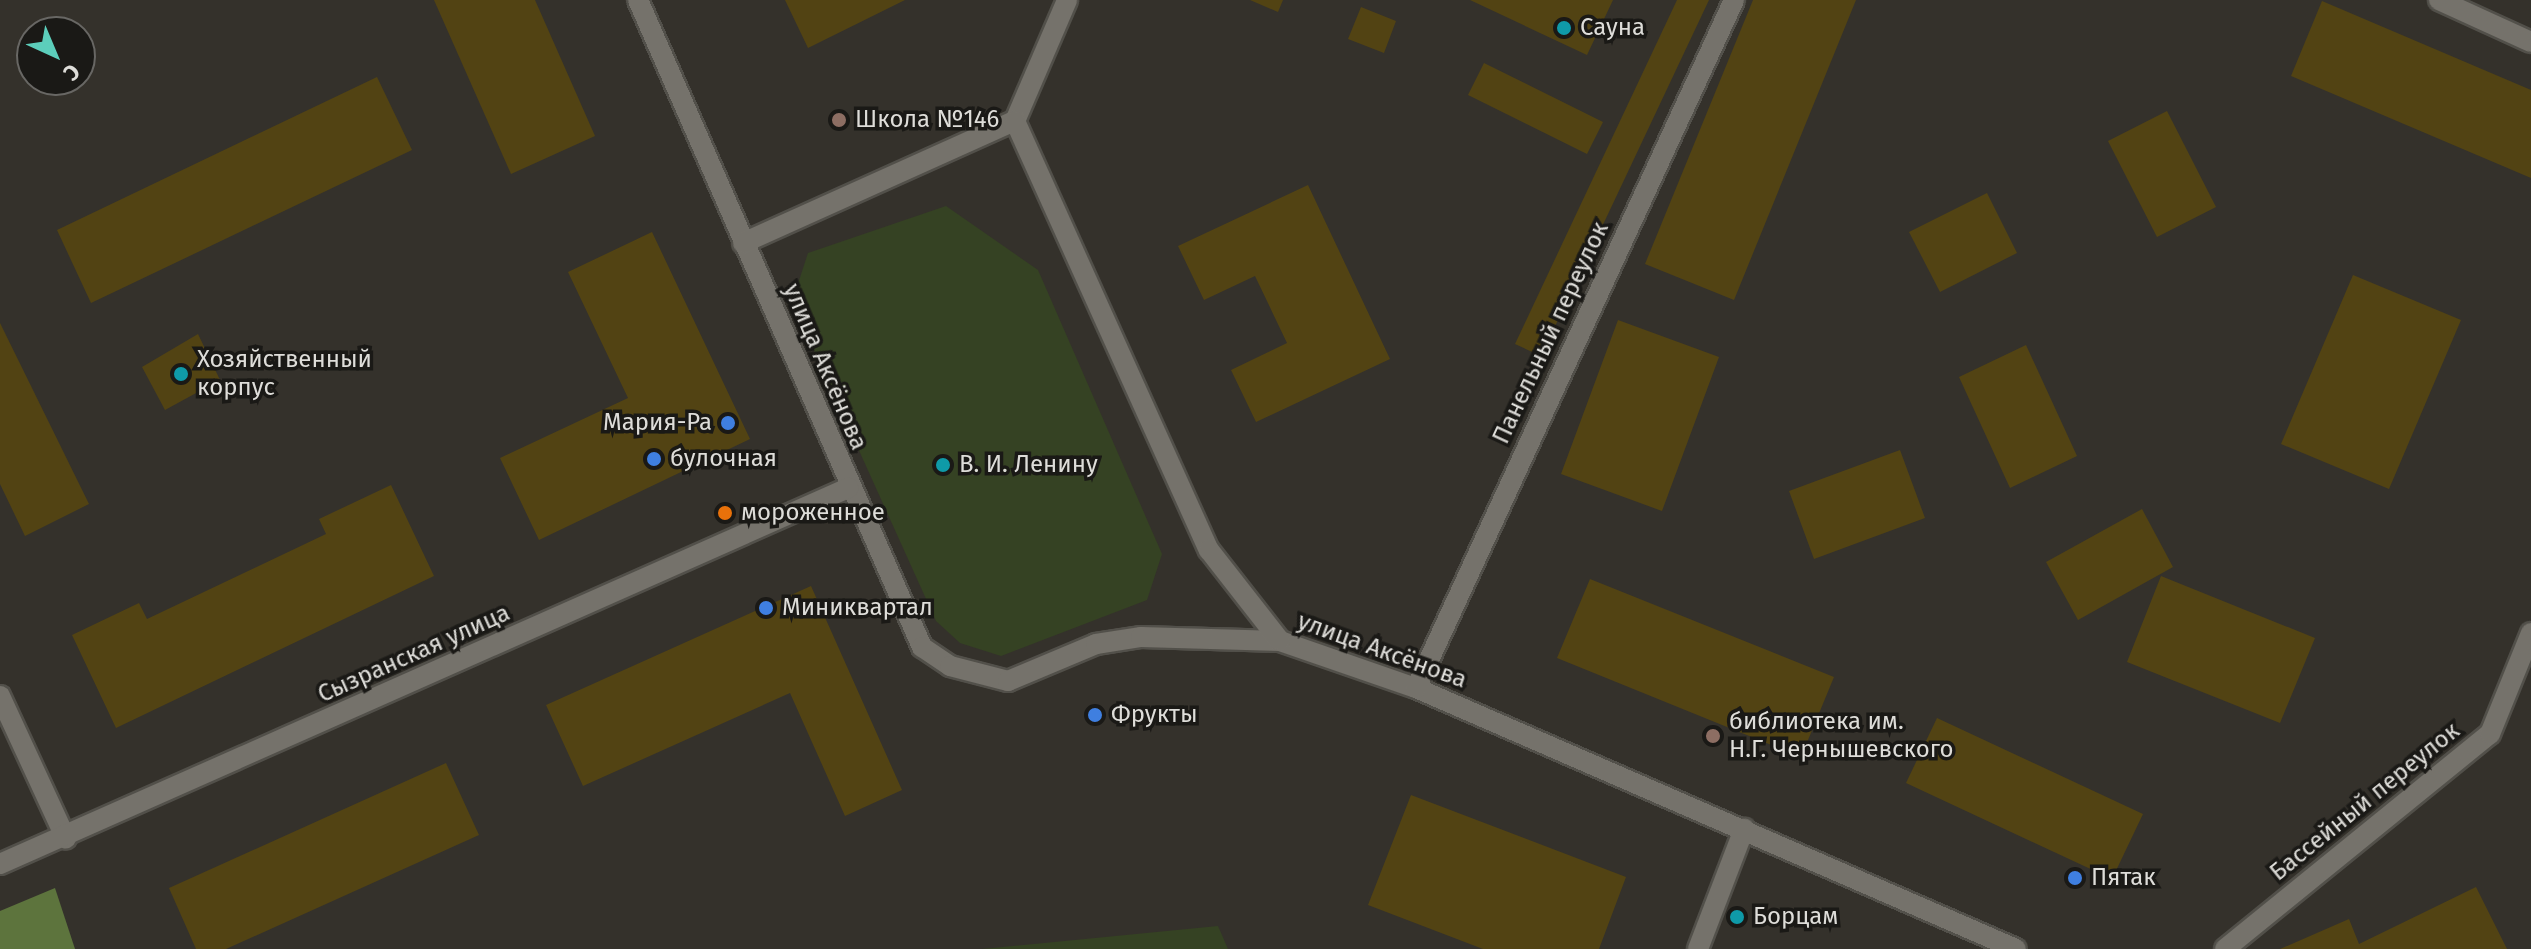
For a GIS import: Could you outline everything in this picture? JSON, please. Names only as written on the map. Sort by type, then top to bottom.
[{"type":"street","name":"улица Аксёнова","points":[[638,0],[848,488],[922,647],[950,666],[1008,681],[1096,644],[1141,637],[1280,641],[1416,688],[2016,949]]},
{"type":"street","points":[[743,243],[1015,121],[1067,0]]},
{"type":"street","name":"Панельный переулок","points":[[1416,688],[1734,0]]},
{"type":"street","points":[[2439,0],[2531,42]]},
{"type":"street","points":[[1015,121],[1209,550],[1280,641]]},
{"type":"street","name":"Сызранская улица","points":[[0,864],[66,839],[848,488]]},
{"type":"street","name":"Бассейный переулок","points":[[2225,949],[2490,734],[2531,633]]},
{"type":"street","points":[[0,696],[66,839]]},
{"type":"street","points":[[1698,949],[1744,829]]},
{"type":"green space","points":[[946,206],[1038,270],[1162,554],[1147,600],[1001,656],[960,643],[936,621],[792,302],[808,253]]},
{"type":"green space","points":[[55,888],[75,949],[0,949],[0,911]]},
{"type":"green space","points":[[1218,926],[1228,949],[982,949]]},
{"type":"building","points":[[434,0],[535,0],[595,136],[511,174]]},
{"type":"building","points":[[785,0],[905,0],[808,48]]},
{"type":"building","points":[[1250,0],[1283,0],[1278,12]]},
{"type":"building","name":"Сауна","points":[[1470,0],[1613,0],[1587,55]]},
{"type":"building","points":[[1677,0],[1709,0],[1541,356],[1515,344]]},
{"type":"building","points":[[1753,0],[1856,0],[1734,300],[1645,264]]},
{"type":"building","points":[[2322,1],[2531,90],[2531,178],[2291,76]]},
{"type":"building","points":[[1361,7],[1396,21],[1384,53],[1348,39]]},
{"type":"building","points":[[1484,63],[1603,122],[1587,154],[1468,95]]},
{"type":"building","points":[[377,77],[412,150],[91,303],[57,230]]},
{"type":"building","points":[[2167,111],[2216,207],[2157,237],[2108,141]]},
{"type":"building","points":[[1308,185],[1390,359],[1256,422],[1231,370],[1287,343],[1255,276],[1204,300],[1178,246]]},
{"type":"building","points":[[1987,193],[2017,253],[1940,292],[1909,232]]},
{"type":"building","points":[[652,232],[750,439],[539,540],[500,458],[628,398],[568,272]]},
{"type":"building","points":[[2353,275],[2461,320],[2389,489],[2281,444]]},
{"type":"building","points":[[1618,320],[1719,357],[1662,511],[1561,474]]},
{"type":"building","points":[[0,323],[89,504],[25,536],[0,484]]},
{"type":"building","name":"Хозяйственный корпус","points":[[198,334],[220,380],[165,410],[142,367]]},
{"type":"building","points":[[2026,345],[2077,456],[2010,488],[1959,377]]},
{"type":"building","points":[[1900,450],[1925,518],[1814,559],[1789,491]]},
{"type":"building","points":[[391,485],[434,576],[116,728],[72,635],[139,603],[147,619],[326,534],[319,519]]},
{"type":"building","points":[[2142,509],[2173,567],[2078,620],[2046,562]]},
{"type":"building","points":[[2161,576],[2315,638],[2280,723],[2127,662]]},
{"type":"building","points":[[1590,579],[1834,677],[1801,757],[1557,658]]},
{"type":"building","points":[[811,586],[902,790],[845,816],[790,693],[583,786],[546,705]]},
{"type":"building","points":[[1937,718],[2143,814],[2112,879],[1906,783]]},
{"type":"building","points":[[446,763],[479,835],[226,949],[196,949],[169,888]]},
{"type":"building","points":[[1411,795],[1626,877],[1599,949],[1483,949],[1368,905]]},
{"type":"building","points":[[2476,887],[2507,949],[2280,949],[2349,919],[2359,944]]},
{"type":"place","name":"Сауна","points":[[1564,28]]},
{"type":"place","name":"Школа №146","points":[[839,120]]},
{"type":"place","name":"Хозяйственный корпус","points":[[181,374]]},
{"type":"place","name":"Мария-Ра","points":[[728,423]]},
{"type":"place","name":"булочная","points":[[654,459]]},
{"type":"place","name":"В. И. Ленину","points":[[943,465]]},
{"type":"place","name":"мороженное","points":[[725,513]]},
{"type":"place","name":"Миниквартал","points":[[766,608]]},
{"type":"place","name":"Фрукты","points":[[1095,715]]},
{"type":"place","name":"библиотека им. Н.Г. Чернышевского","points":[[1713,736]]},
{"type":"place","name":"Пятак","points":[[2075,878]]},
{"type":"place","name":"Борцам","points":[[1737,917]]}]
